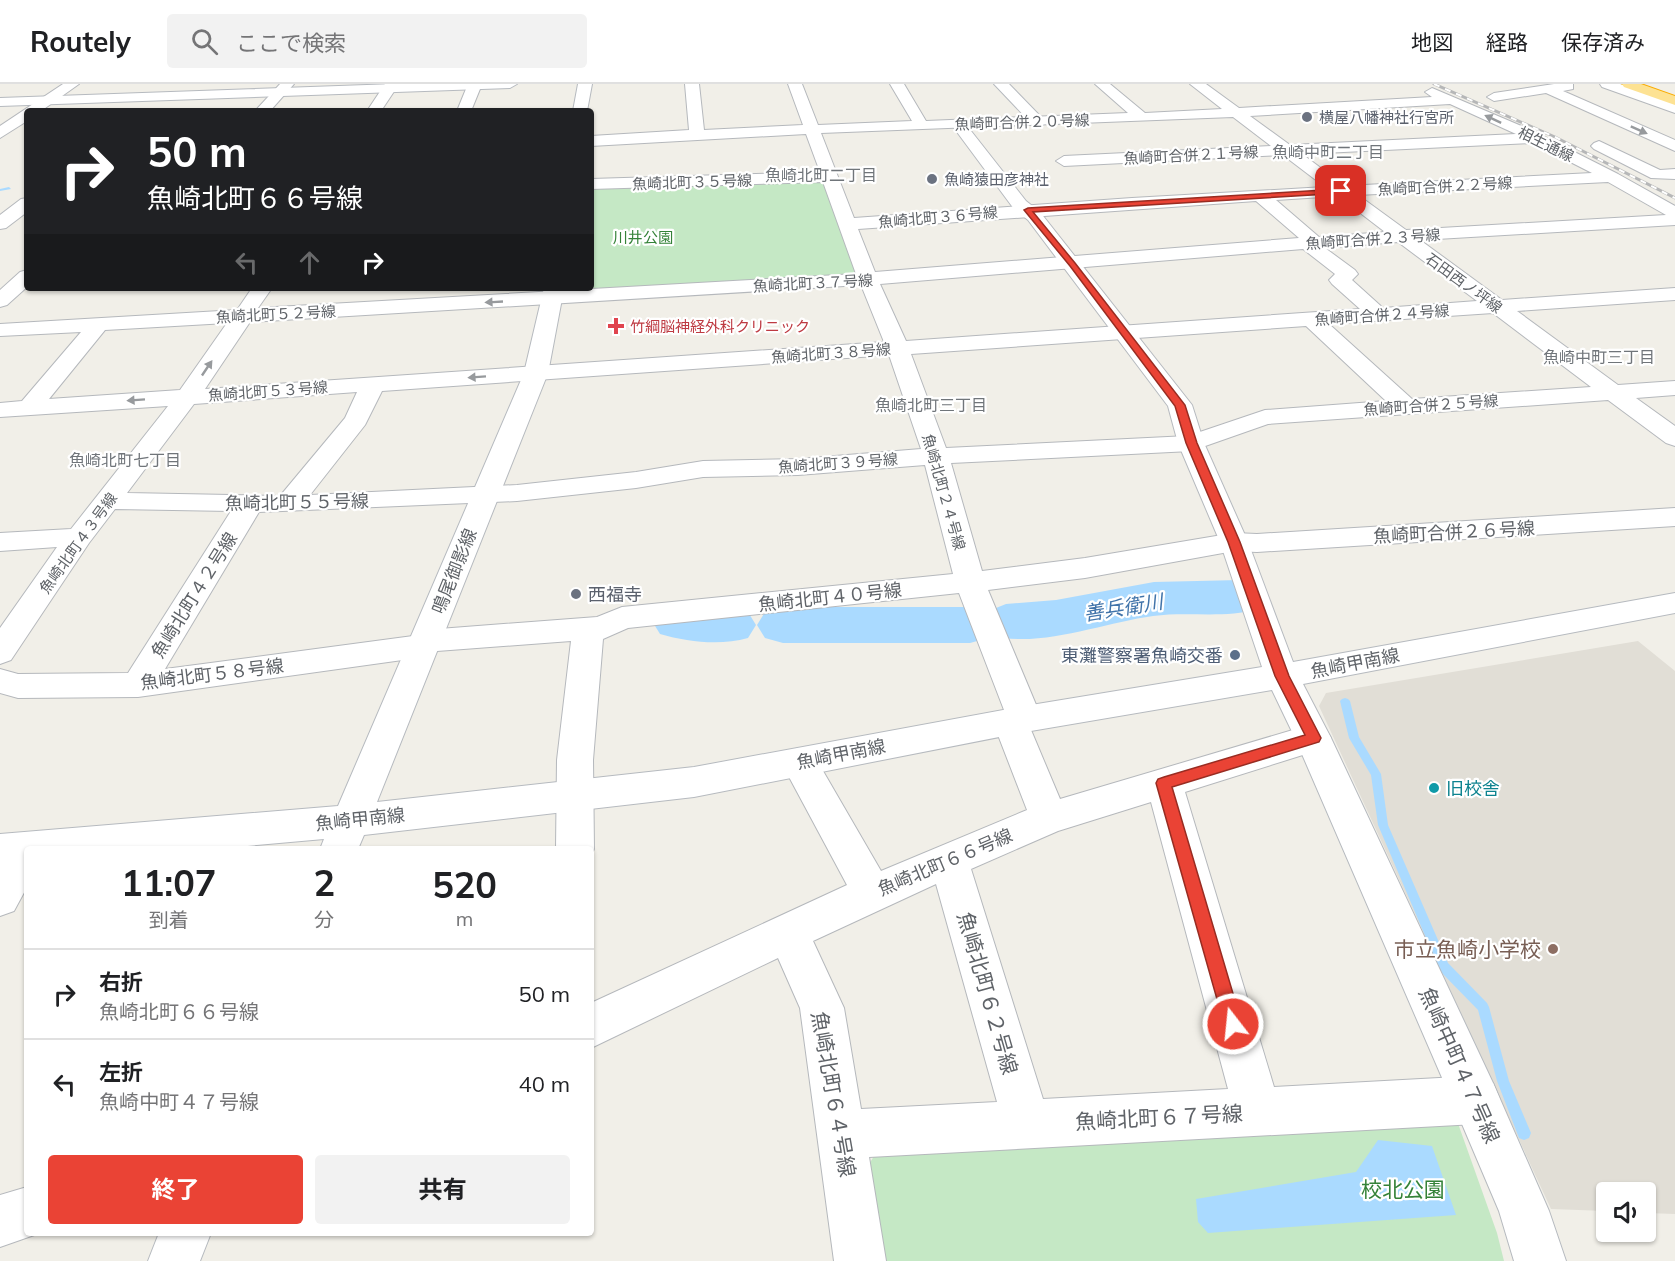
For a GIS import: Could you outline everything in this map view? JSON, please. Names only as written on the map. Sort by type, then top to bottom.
[{"type":"highway","points":[[1629,84],[1675,99]]},
{"type":"highway","points":[[1641,84],[1675,99]]},
{"type":"highway","points":[[1659,84],[1675,88]]},
{"type":"highway","points":[[1667,84],[1675,88]]},
{"type":"street","points":[[37,108],[72,84]]},
{"type":"street","points":[[148,108],[177,84]]},
{"type":"street","points":[[0,102],[163,96],[283,88],[510,84]]},
{"type":"street","points":[[581,108],[585,84]]},
{"type":"street","points":[[692,84],[697,135]]},
{"type":"street","name":"魚崎北町２４号線","points":[[795,84],[868,279],[897,348],[936,456],[970,582],[1018,720],[1048,818]]},
{"type":"street","points":[[897,84],[922,126]]},
{"type":"street","points":[[1001,84],[1038,122]]},
{"type":"street","points":[[1102,84],[1141,117]]},
{"type":"street","name":"石田西ノ坪線","points":[[1197,84],[1675,438]]},
{"type":"street","points":[[1494,97],[1575,84]]},
{"type":"street","points":[[1607,84],[1675,110]]},
{"type":"street","points":[[465,108],[475,85]]},
{"type":"street","points":[[376,108],[390,86]]},
{"type":"street","points":[[1551,87],[1605,115],[1675,146]]},
{"type":"street","points":[[265,108],[283,88]]},
{"type":"street","name":"相生通線","points":[[1421,88],[1453,100],[1534,138],[1612,177],[1675,213]]},
{"type":"street","name":"魚崎町合併２０号線","points":[[594,141],[672,142],[697,135],[739,138],[813,129],[1038,122],[1453,100]]},
{"type":"street","points":[[1574,118],[1605,115]]},
{"type":"street","points":[[0,132],[24,116]]},
{"type":"street","name":"魚崎中町４７号線","points":[[958,125],[1020,205],[1028,210],[1072,264],[1180,405],[1191,443],[1234,542],[1282,676],[1313,738],[1476,1100],[1524,1212],[1540,1261]]},
{"type":"street","points":[[1415,127],[1443,143]]},
{"type":"street","points":[[1350,135],[1405,163]]},
{"type":"street","name":"魚崎町合併２１号線","points":[[1078,176],[1064,161],[1534,138]]},
{"type":"street","points":[[1583,138],[1656,175],[1675,174]]},
{"type":"street","points":[[1512,139],[1586,178]]},
{"type":"street","points":[[1211,154],[1230,168]]},
{"type":"street","points":[[1115,158],[1129,173]]},
{"type":"street","name":"魚崎北町３５号線","points":[[594,184],[758,172],[829,177]]},
{"type":"street","name":"魚崎町合併２２号線","points":[[1028,210],[1612,177]]},
{"type":"street","points":[[1551,180],[1580,196]]},
{"type":"street","points":[[1248,182],[1312,244],[1348,274],[1339,280],[1378,314]]},
{"type":"street","points":[[1142,188],[1156,202]]},
{"type":"street","points":[[1091,190],[1105,205]]},
{"type":"street","points":[[1599,207],[1627,223]]},
{"type":"street","name":"魚崎北町３６号線","points":[[848,224],[948,219],[1028,210]]},
{"type":"street","name":"魚崎町合併２３号線","points":[[1072,264],[1400,236],[1675,220]]},
{"type":"street","name":"魚崎北町３７号線","points":[[553,293],[868,279],[1072,264]]},
{"type":"street","points":[[0,301],[24,279]]},
{"type":"street","name":"魚崎北町４３号線","points":[[0,652],[79,537],[188,396],[259,291]]},
{"type":"street","name":"魚崎北町５２号線","points":[[0,330],[242,316],[553,293]]},
{"type":"street","name":"鳴尾御影線","points":[[345,835],[536,373],[553,293]]},
{"type":"street","name":"魚崎町合併２４号線","points":[[1126,333],[1675,294]]},
{"type":"street","points":[[1311,319],[1407,407]]},
{"type":"street","points":[[29,408],[99,324]]},
{"type":"street","name":"魚崎北町３８号線","points":[[536,373],[1126,333]]},
{"type":"street","name":"魚崎北町５３号線","points":[[0,410],[536,373]]},
{"type":"street","points":[[288,504],[356,420],[373,384]]},
{"type":"street","name":"魚崎町合併２５号線","points":[[1191,443],[1265,417],[1675,388]]},
{"type":"street","name":"魚崎北町３９号線","points":[[485,495],[636,480],[703,469],[798,467],[936,456],[1191,443]]},
{"type":"street","name":"魚崎北町５５号線","points":[[108,501],[249,505],[485,495]]},
{"type":"street","name":"魚崎北町４２号線","points":[[138,685],[249,505]]},
{"type":"street","name":"魚崎町合併２６号線","points":[[1234,542],[1257,543],[1675,517]]},
{"type":"street","points":[[0,542],[79,537]]},
{"type":"street","name":"魚崎北町４０号線","points":[[425,644],[603,628],[622,618],[1085,568],[1234,542]]},
{"type":"street","name":"魚崎甲南線","points":[[95,846],[345,835],[574,795],[694,782],[1018,720],[1282,676],[1675,603]]},
{"type":"street","points":[[575,846],[575,760],[588,629]]},
{"type":"street","name":"魚崎北町５８号線","points":[[0,681],[18,686],[138,685],[425,644]]},
{"type":"street","name":"魚崎北町６６号線","points":[[594,1025],[872,893],[1048,818],[1313,738]]},
{"type":"street","points":[[799,762],[872,893]]},
{"type":"street","points":[[1164,783],[1258,1112]]},
{"type":"street","name":"魚崎甲南線","points":[[0,851],[24,849]]},
{"type":"street","points":[[0,898],[24,854]]},
{"type":"street","name":"魚崎北町６２号線","points":[[949,861],[1027,1124]]},
{"type":"street","name":"魚崎北町６４号線","points":[[788,932],[822,1008],[860,1261]]},
{"type":"street","name":"魚崎北町６７号線","points":[[842,1134],[1476,1100]]},
{"type":"street","points":[[0,1221],[24,1214]]},
{"type":"street","points":[[174,1261],[184,1236]]},
{"type":"shaded area","name":"市立魚崎小学校","points":[[1638,641],[1675,671],[1675,1214],[1656,1213],[1656,1182],[1596,1182],[1596,1211],[1551,1209],[1319,706],[1326,693]]},
{"type":"green space","name":"川井公園","points":[[815,181],[824,184],[857,270],[846,277],[585,293],[580,291],[594,291],[594,187]]},
{"type":"green space","name":"校北公園","points":[[1455,1115],[1497,1233],[1504,1261],[879,1261],[863,1174],[882,1143]]},
{"type":"water","points":[[1378,1140],[1432,1146],[1456,1215],[1208,1233],[1198,1222],[1196,1199],[1356,1172]]},
{"type":"waterway","points":[[0,190],[9,188]]},
{"type":"waterway","name":"善兵衛川","points":[[1006,622],[1056,618],[1154,599],[1240,597]]},
{"type":"waterway","points":[[678,621],[730,625]]},
{"type":"waterway","points":[[783,625],[970,625]]},
{"type":"waterway","points":[[1345,701],[1354,738],[1376,774],[1383,825],[1444,967],[1483,1007],[1503,1081],[1524,1133]]},
{"type":"railway","points":[[1434,84],[1555,137],[1675,198]]},
{"type":"place","name":"横屋八幡神社行宮所","points":[[1307,117]]},
{"type":"place","name":"魚崎猿田彦神社","points":[[932,179]]},
{"type":"place","name":"竹綱脳神経外科クリニック","points":[[616,326]]},
{"type":"place","name":"西福寺","points":[[576,594]]},
{"type":"place","name":"東灘警察署魚崎交番","points":[[1235,655]]},
{"type":"place","name":"旧校舎","points":[[1434,788]]},
{"type":"place","name":"市立魚崎小学校","points":[[1553,949]]},
{"type":"district","name":"魚崎中町二丁目","points":[[1328,152]]},
{"type":"district","name":"魚崎北町二丁目","points":[[821,175]]},
{"type":"district","name":"魚崎中町三丁目","points":[[1599,357]]},
{"type":"district","name":"魚崎北町三丁目","points":[[931,405]]},
{"type":"district","name":"魚崎北町七丁目","points":[[125,460]]},
{"type":"route","points":[[1233,1024],[1164,783],[1313,738],[1282,676],[1234,542],[1191,443],[1180,405],[1028,210],[1341,191]]}]
